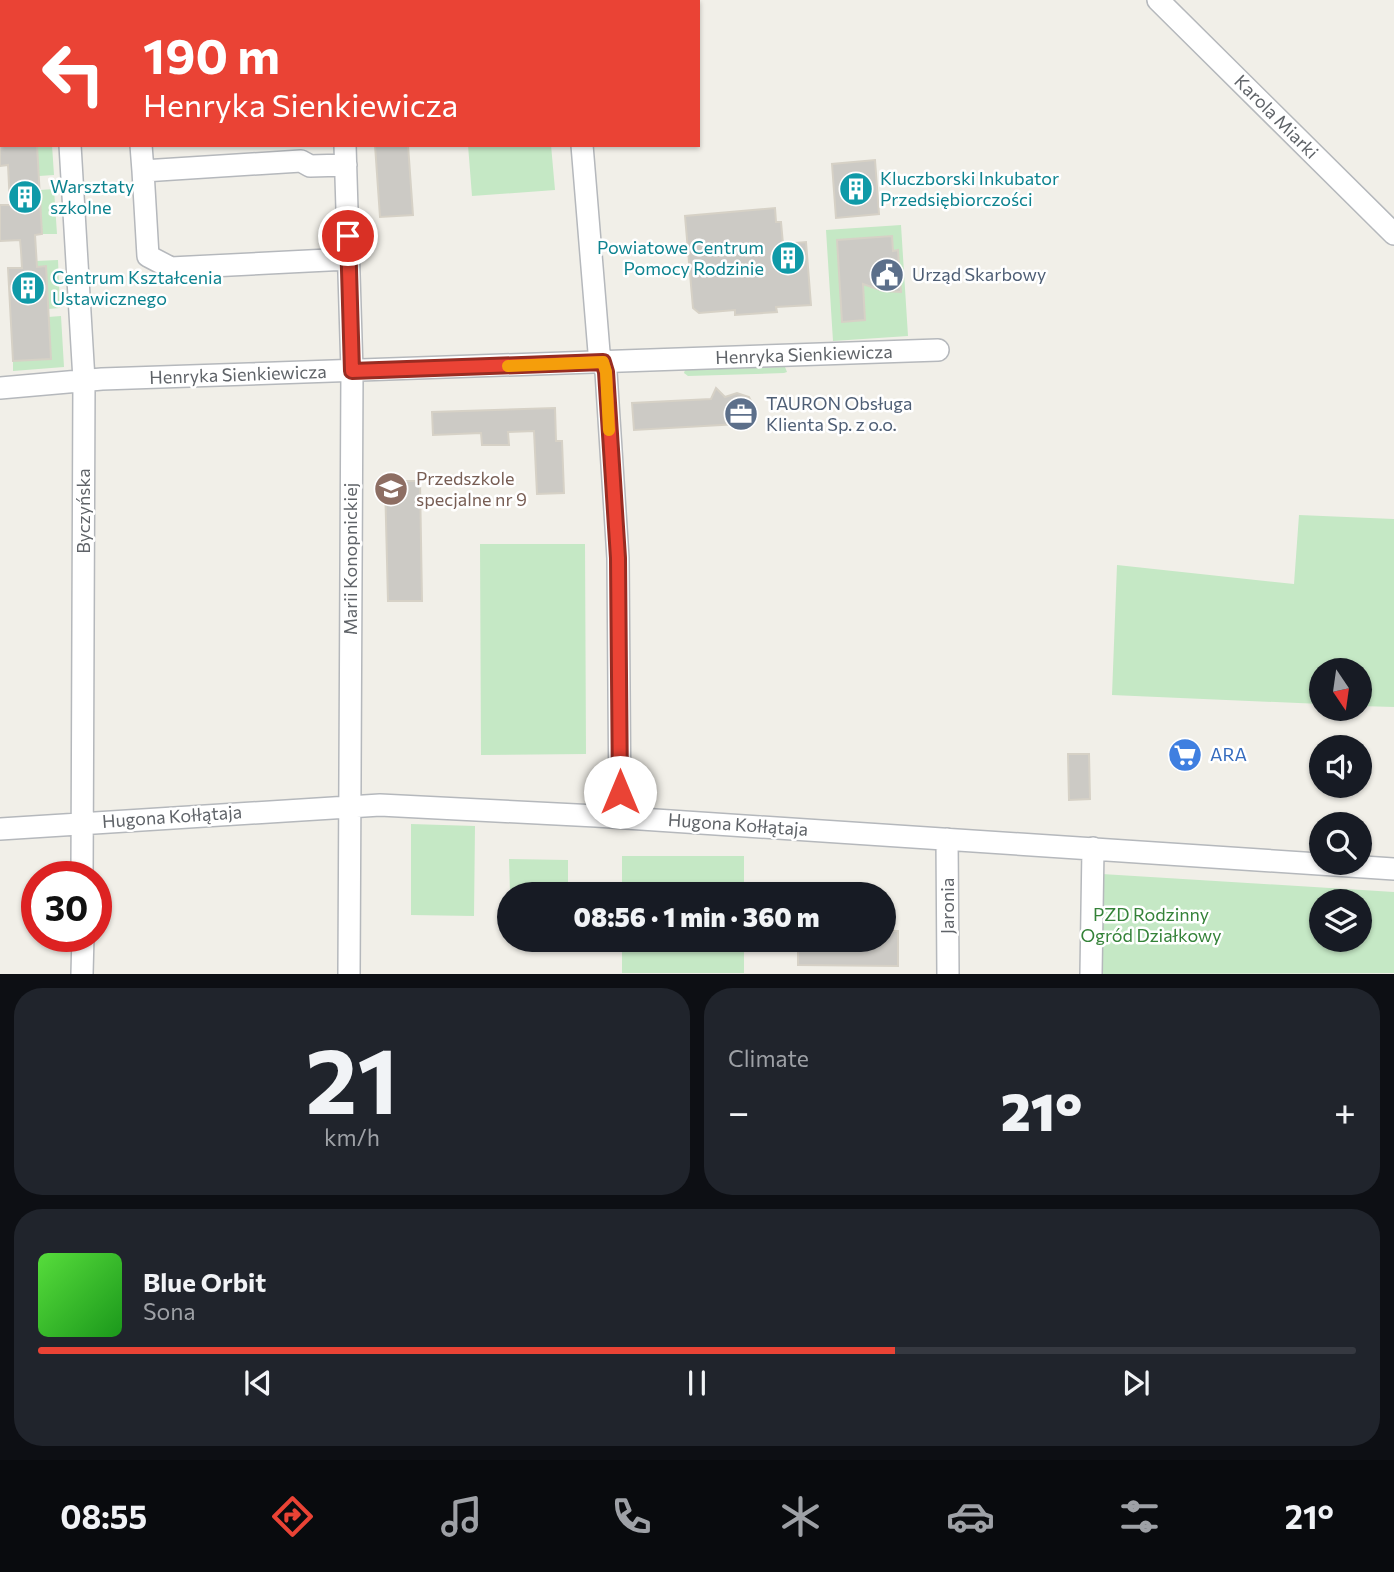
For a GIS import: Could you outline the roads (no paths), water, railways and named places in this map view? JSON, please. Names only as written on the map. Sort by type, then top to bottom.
[{"type":"street","name":"Karola Miarki","points":[[1158,0],[1394,234]]},
{"type":"street","name":"Byczyńska","points":[[70,147],[84,380],[82,861]]},
{"type":"street","points":[[141,147],[148,256],[171,268],[348,260]]},
{"type":"street","points":[[582,147],[599,352],[606,372],[618,558],[620,817]]},
{"type":"street","points":[[143,170],[301,162],[310,166],[345,155]]},
{"type":"street","name":"Marii Konopnickiej","points":[[345,155],[352,371],[349,974]]},
{"type":"street","name":"Henryka Sienkiewicza","points":[[0,388],[84,380],[938,350]]},
{"type":"street","name":"Hugona Kołłątaja","points":[[0,829],[349,805],[620,817],[1394,869]]},
{"type":"street","name":"Jaronia","points":[[947,839],[948,974]]},
{"type":"street","points":[[1091,974],[1093,848]]},
{"type":"street","points":[[82,974],[83,952]]},
{"type":"place","name":"Kluczborski Inkubator Przedsiębiorczości","points":[[856,189]]},
{"type":"place","name":"Warsztaty szkolne","points":[[25,197]]},
{"type":"place","name":"Powiatowe Centrum Pomocy Rodzinie","points":[[788,258]]},
{"type":"place","name":"Urząd Skarbowy","points":[[887,275]]},
{"type":"place","name":"Centrum Kształcenia Ustawicznego","points":[[28,288]]},
{"type":"place","name":"TAURON Obsługa Klienta Sp. z o.o.","points":[[741,414]]},
{"type":"place","name":"Przedszkole specjalne nr 9","points":[[391,489]]},
{"type":"place","name":"ARA","points":[[1185,755]]},
{"type":"park label","name":"PZD Rodzinny Ogród Działkowy","points":[[1151,925]]}]
